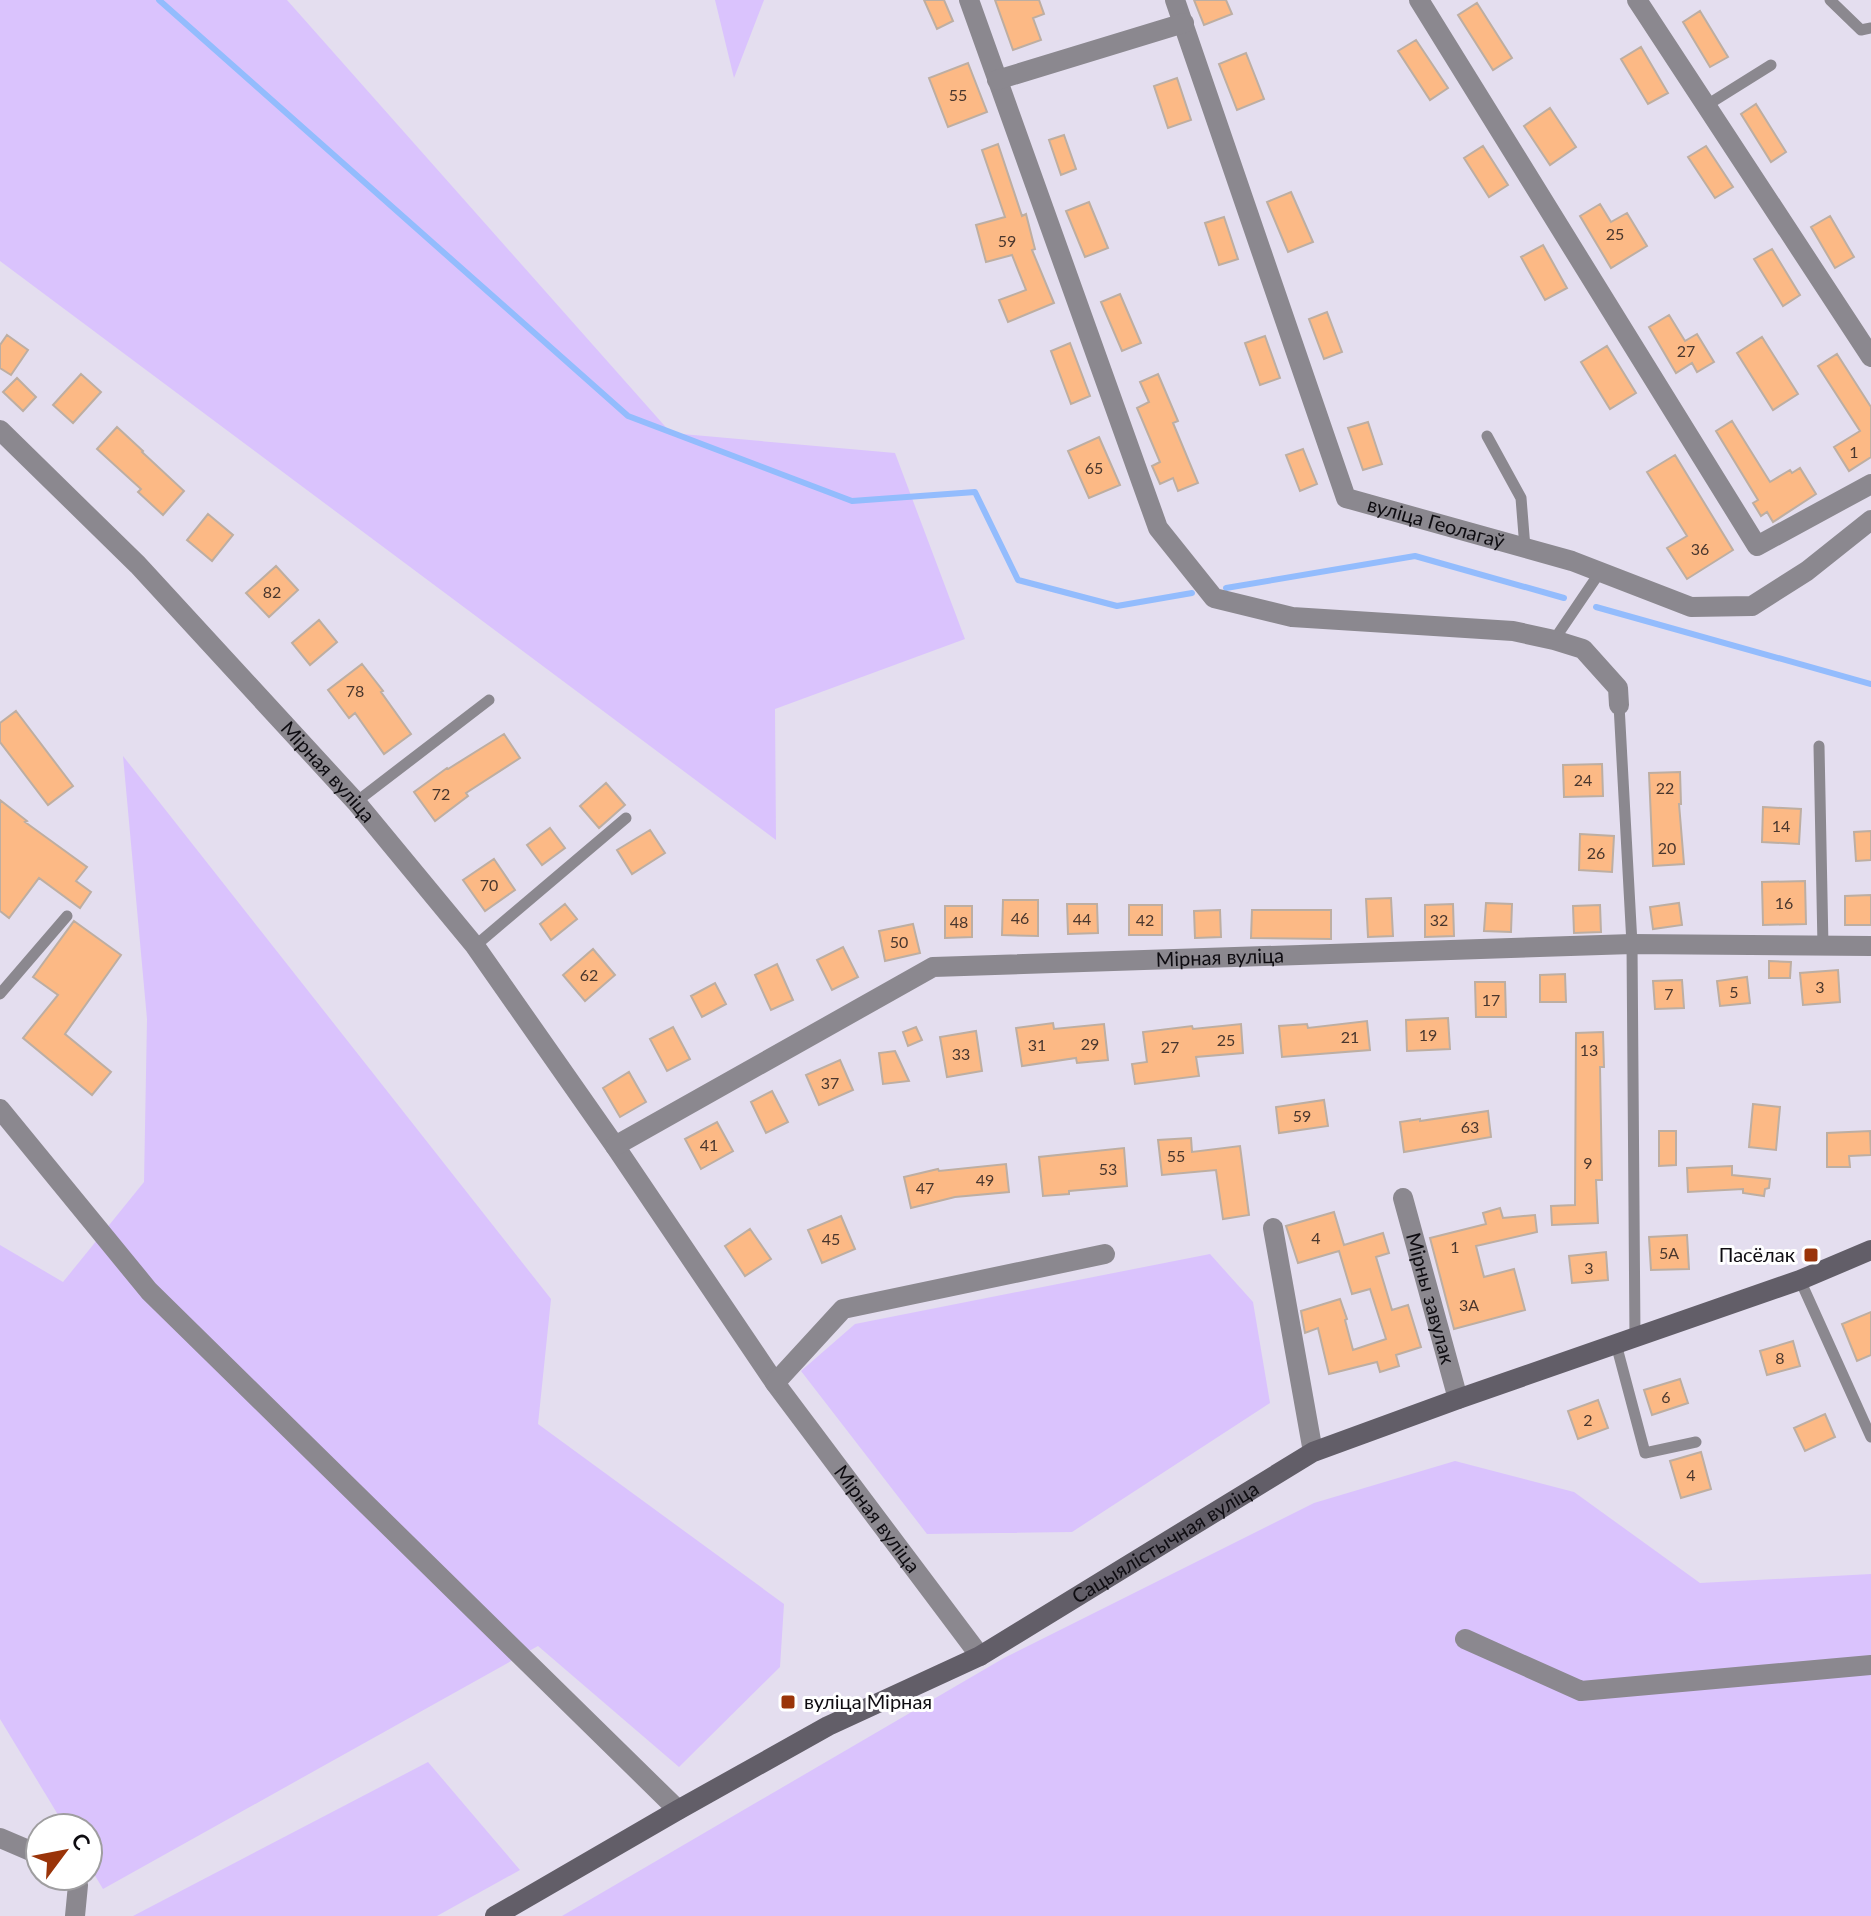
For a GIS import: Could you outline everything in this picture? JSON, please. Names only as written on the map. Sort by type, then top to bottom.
[{"type":"main road","name":"Сацыялістычная вуліца","points":[[495,1916],[828,1726],[980,1656],[1313,1452],[1800,1280],[1871,1250]]},
{"type":"street","points":[[969,0],[1158,528],[1214,598],[1292,617],[1513,631],[1554,640],[1583,649],[1618,688],[1619,705]]},
{"type":"street","name":"вуліца Геолагаў","points":[[1175,0],[1346,498],[1572,561],[1691,607],[1752,606],[1807,571],[1871,520]]},
{"type":"street","points":[[1419,0],[1757,546],[1871,484]]},
{"type":"street","points":[[1637,0],[1871,357]]},
{"type":"street","points":[[997,80],[1184,23]]},
{"type":"street","name":"Мірная вуліца","points":[[0,430],[138,565],[356,802],[475,946],[775,1383],[980,1656]]},
{"type":"street","name":"Мірная вуліца","points":[[615,1146],[933,967],[1632,944],[1871,946]]},
{"type":"street","points":[[0,1109],[149,1291],[678,1810]]},
{"type":"street","name":"Мірны завулак","points":[[1403,1198],[1458,1399]]},
{"type":"street","points":[[1273,1228],[1313,1452]]},
{"type":"street","points":[[775,1383],[843,1309],[1105,1254]]},
{"type":"street","points":[[1465,1639],[1581,1691],[1871,1665]]},
{"type":"street","points":[[0,1838],[24,1848]]},
{"type":"street","points":[[75,1916],[77,1892]]},
{"type":"lane","points":[[1830,0],[1861,30],[1871,28]]},
{"type":"lane","points":[[1707,105],[1771,65]]},
{"type":"lane","points":[[1487,436],[1521,498],[1525,548]]},
{"type":"lane","points":[[1554,640],[1600,572]]},
{"type":"lane","points":[[356,802],[489,700]]},
{"type":"lane","points":[[1619,705],[1632,944],[1626,1341],[1645,1453],[1696,1442]]},
{"type":"lane","points":[[1819,746],[1823,946]]},
{"type":"lane","points":[[475,946],[626,818]]},
{"type":"lane","points":[[0,994],[67,916]]},
{"type":"lane","points":[[1800,1280],[1871,1437]]},
{"type":"shaded area","points":[[0,0],[287,0],[671,433],[895,453],[965,639],[775,709],[776,840],[0,261]]},
{"type":"shaded area","points":[[715,0],[764,0],[734,78]]},
{"type":"shaded area","points":[[123,756],[551,1299],[538,1424],[784,1604],[780,1667],[679,1767],[538,1646],[104,1888],[104,1812],[56,1812],[0,1719],[0,1245],[63,1282],[144,1182],[147,1019]]},
{"type":"shaded area","points":[[1210,1254],[1253,1302],[1270,1403],[1072,1532],[927,1534],[801,1371],[855,1324]]},
{"type":"shaded area","points":[[1455,1461],[1574,1492],[1700,1583],[1871,1574],[1871,1916],[562,1916],[1004,1658],[1314,1503]]},
{"type":"shaded area","points":[[428,1762],[520,1870],[437,1916],[133,1916]]},
{"type":"building","points":[[924,0],[944,0],[953,21],[937,29]]},
{"type":"building","points":[[995,0],[1039,0],[1044,14],[1033,18],[1041,40],[1013,50]]},
{"type":"building","points":[[1194,0],[1226,0],[1232,14],[1204,25]]},
{"type":"building","points":[[1477,3],[1512,58],[1493,70],[1458,15]]},
{"type":"building","points":[[1700,11],[1728,57],[1710,67],[1683,22]]},
{"type":"building","points":[[1416,40],[1448,88],[1430,100],[1398,51]]},
{"type":"building","points":[[1641,47],[1668,93],[1648,104],[1621,59]]},
{"type":"building","points":[[1246,53],[1264,99],[1237,110],[1219,64]]},
{"type":"building","points":[[968,63],[987,112],[948,127],[929,78]]},
{"type":"building","points":[[1177,78],[1191,120],[1168,128],[1154,86]]},
{"type":"building","points":[[1756,104],[1786,152],[1771,162],[1741,114]]},
{"type":"building","points":[[1550,108],[1576,147],[1550,165],[1524,126]]},
{"type":"building","points":[[1064,135],[1076,169],[1061,175],[1049,140]]},
{"type":"building","points":[[998,144],[1022,216],[1026,214],[1035,249],[1032,250],[1054,303],[1008,322],[999,300],[1026,290],[1012,255],[986,262],[976,225],[1005,217],[982,150]]},
{"type":"building","points":[[1483,146],[1508,185],[1489,197],[1464,158]]},
{"type":"building","points":[[1706,146],[1733,187],[1715,198],[1688,157]]},
{"type":"building","points":[[1291,192],[1313,242],[1288,252],[1267,202]]},
{"type":"building","points":[[1089,202],[1108,248],[1085,257],[1066,211]]},
{"type":"building","points":[[1600,204],[1611,222],[1627,213],[1647,246],[1611,268],[1580,216]]},
{"type":"building","points":[[1830,216],[1854,257],[1835,268],[1811,227]]},
{"type":"building","points":[[1224,217],[1238,259],[1219,265],[1205,223]]},
{"type":"building","points":[[1543,245],[1567,288],[1545,300],[1521,257]]},
{"type":"building","points":[[1772,249],[1800,295],[1783,306],[1754,259]]},
{"type":"building","points":[[1120,294],[1141,343],[1122,351],[1101,302]]},
{"type":"building","points":[[1327,312],[1342,352],[1324,359],[1309,319]]},
{"type":"building","points":[[1669,315],[1685,341],[1697,334],[1714,362],[1697,372],[1692,363],[1676,373],[1649,327]]},
{"type":"building","points":[[7,335],[28,350],[11,375],[0,368],[0,345]]},
{"type":"building","points":[[1265,336],[1280,378],[1260,385],[1245,343]]},
{"type":"building","points":[[1762,337],[1798,394],[1773,410],[1737,353]]},
{"type":"building","points":[[1070,343],[1090,396],[1071,404],[1051,351]]},
{"type":"building","points":[[1607,346],[1636,393],[1610,409],[1581,362]]},
{"type":"building","points":[[1837,354],[1871,407],[1871,457],[1849,471],[1834,447],[1860,431],[1818,366]]},
{"type":"building","points":[[81,374],[101,392],[73,423],[53,405]]},
{"type":"building","points":[[1158,374],[1178,421],[1173,423],[1198,483],[1178,491],[1173,478],[1160,484],[1152,466],[1160,462],[1137,408],[1149,402],[1140,382]]},
{"type":"building","points":[[17,378],[36,397],[23,411],[3,392]]},
{"type":"building","points":[[1732,421],[1770,482],[1790,470],[1792,473],[1800,468],[1816,494],[1773,522],[1767,512],[1761,516],[1753,503],[1758,500],[1716,431]]},
{"type":"building","points":[[1368,422],[1382,464],[1363,470],[1348,428]]},
{"type":"building","points":[[117,427],[184,491],[163,515],[138,492],[141,489],[97,449]]},
{"type":"building","points":[[1099,437],[1120,485],[1089,498],[1068,451]]},
{"type":"building","points":[[1303,449],[1317,484],[1300,491],[1286,455]]},
{"type":"building","points":[[1675,455],[1733,550],[1687,579],[1667,548],[1687,536],[1647,472]]},
{"type":"building","points":[[208,514],[233,535],[212,561],[187,540]]},
{"type":"building","points":[[276,566],[298,590],[269,617],[246,593]]},
{"type":"building","points":[[319,620],[337,642],[310,665],[292,643]]},
{"type":"building","points":[[362,664],[411,734],[384,754],[355,713],[349,718],[328,690]]},
{"type":"building","points":[[16,711],[73,786],[48,805],[0,742],[0,723]]},
{"type":"building","points":[[504,734],[520,758],[466,793],[468,796],[435,821],[414,792]]},
{"type":"building","points":[[1602,764],[1603,796],[1564,797],[1563,765]]},
{"type":"building","points":[[1680,772],[1684,864],[1653,866],[1649,773]]},
{"type":"building","points":[[606,783],[625,805],[599,828],[580,806]]},
{"type":"building","points":[[0,800],[87,867],[76,881],[91,892],[80,908],[39,878],[9,918],[0,911]]},
{"type":"building","points":[[1763,807],[1801,809],[1799,844],[1762,842]]},
{"type":"building","points":[[550,828],[565,848],[542,865],[527,845]]},
{"type":"building","points":[[650,830],[665,853],[632,874],[617,850]]},
{"type":"building","points":[[1871,831],[1871,860],[1856,861],[1854,832]]},
{"type":"building","points":[[1580,834],[1614,836],[1612,872],[1579,870]]},
{"type":"building","points":[[494,859],[515,890],[485,911],[463,880]]},
{"type":"building","points":[[1805,881],[1806,924],[1763,925],[1762,882]]},
{"type":"building","points":[[1871,895],[1871,925],[1845,925],[1845,896]]},
{"type":"building","points":[[1391,898],[1393,936],[1368,937],[1366,899]]},
{"type":"building","points":[[1003,900],[1038,900],[1038,936],[1002,935]]},
{"type":"building","points":[[1486,903],[1512,904],[1511,932],[1484,931]]},
{"type":"building","points":[[1679,903],[1682,925],[1653,929],[1650,907]]},
{"type":"building","points":[[565,904],[577,919],[551,940],[540,924]]},
{"type":"building","points":[[1067,904],[1097,904],[1098,933],[1068,934]]},
{"type":"building","points":[[1453,904],[1454,936],[1425,937],[1425,905]]},
{"type":"building","points":[[1129,905],[1162,905],[1162,935],[1129,935]]},
{"type":"building","points":[[1600,905],[1601,932],[1574,933],[1573,906]]},
{"type":"building","points":[[945,906],[972,906],[972,937],[945,938]]},
{"type":"building","points":[[1220,910],[1221,937],[1195,938],[1194,911]]},
{"type":"building","points":[[1252,910],[1331,910],[1331,939],[1251,938]]},
{"type":"building","points":[[74,921],[121,955],[65,1034],[111,1072],[92,1095],[23,1038],[58,995],[33,977]]},
{"type":"building","points":[[913,924],[920,953],[885,961],[879,931]]},
{"type":"building","points":[[843,947],[858,977],[832,990],[817,960]]},
{"type":"building","points":[[593,949],[615,975],[585,1001],[563,975]]},
{"type":"building","points":[[1769,961],[1791,962],[1790,978],[1769,978]]},
{"type":"building","points":[[777,964],[793,1000],[771,1010],[755,975]]},
{"type":"building","points":[[1838,970],[1840,1002],[1803,1005],[1800,973]]},
{"type":"building","points":[[1565,974],[1566,1002],[1540,1002],[1540,975]]},
{"type":"building","points":[[1747,977],[1750,1003],[1720,1006],[1717,981]]},
{"type":"building","points":[[1682,980],[1684,1008],[1655,1009],[1653,981]]},
{"type":"building","points":[[1475,982],[1505,982],[1506,1017],[1476,1017]]},
{"type":"building","points":[[715,983],[726,1004],[702,1017],[691,996]]},
{"type":"building","points":[[1448,1018],[1450,1049],[1407,1051],[1406,1020]]},
{"type":"building","points":[[1367,1021],[1370,1050],[1282,1057],[1279,1026],[1307,1024],[1308,1028]]},
{"type":"building","points":[[1053,1023],[1054,1029],[1104,1024],[1108,1060],[1077,1063],[1076,1058],[1022,1066],[1016,1028]]},
{"type":"building","points":[[1241,1024],[1243,1053],[1196,1057],[1199,1076],[1135,1084],[1132,1064],[1147,1062],[1143,1032]]},
{"type":"building","points":[[673,1027],[690,1059],[667,1071],[650,1039]]},
{"type":"building","points":[[916,1027],[922,1040],[908,1046],[903,1032]]},
{"type":"building","points":[[976,1031],[982,1071],[947,1077],[940,1037]]},
{"type":"building","points":[[1603,1032],[1604,1067],[1600,1067],[1602,1180],[1596,1180],[1598,1223],[1552,1225],[1551,1206],[1575,1205],[1576,1033]]},
{"type":"building","points":[[895,1051],[909,1081],[883,1084],[879,1053]]},
{"type":"building","points":[[840,1060],[853,1090],[819,1105],[806,1075]]},
{"type":"building","points":[[629,1072],[646,1102],[620,1117],[603,1088]]},
{"type":"building","points":[[772,1091],[788,1122],[766,1133],[751,1102]]},
{"type":"building","points":[[1324,1100],[1328,1126],[1279,1133],[1276,1107]]},
{"type":"building","points":[[1753,1104],[1780,1107],[1776,1150],[1749,1147]]},
{"type":"building","points":[[1488,1111],[1491,1137],[1404,1152],[1400,1122]]},
{"type":"building","points":[[717,1122],[733,1151],[701,1169],[685,1139]]},
{"type":"building","points":[[1659,1131],[1676,1131],[1676,1165],[1659,1166]]},
{"type":"building","points":[[1870,1131],[1871,1155],[1849,1156],[1850,1167],[1827,1167],[1827,1133]]},
{"type":"building","points":[[1191,1138],[1192,1152],[1240,1146],[1249,1215],[1223,1219],[1216,1170],[1162,1175],[1158,1140]]},
{"type":"building","points":[[1124,1148],[1127,1186],[1043,1196],[1039,1157]]},
{"type":"building","points":[[1006,1164],[1009,1192],[955,1197],[911,1208],[904,1177],[938,1169]]},
{"type":"building","points":[[1732,1166],[1732,1175],[1770,1179],[1764,1196],[1743,1193],[1743,1189],[1688,1192],[1687,1168]]},
{"type":"building","points":[[1500,1208],[1503,1218],[1535,1215],[1537,1232],[1476,1246],[1484,1277],[1514,1269],[1525,1310],[1454,1329],[1430,1238],[1486,1224],[1483,1213]]},
{"type":"building","points":[[1334,1212],[1344,1245],[1383,1233],[1389,1253],[1376,1257],[1392,1310],[1408,1305],[1421,1347],[1396,1355],[1399,1366],[1380,1372],[1377,1362],[1329,1374],[1318,1328],[1305,1333],[1301,1311],[1340,1299],[1353,1350],[1386,1339],[1370,1289],[1352,1294],[1339,1251],[1298,1263],[1286,1226]]},
{"type":"building","points":[[841,1216],[855,1249],[822,1263],[808,1230]]},
{"type":"building","points":[[750,1229],[771,1259],[745,1276],[725,1246]]},
{"type":"building","points":[[1687,1235],[1689,1269],[1651,1270],[1649,1237]]},
{"type":"building","points":[[1606,1252],[1608,1280],[1572,1283],[1569,1256]]},
{"type":"building","points":[[1871,1312],[1871,1355],[1857,1361],[1842,1324]]},
{"type":"building","points":[[1793,1341],[1800,1366],[1767,1375],[1760,1351]]},
{"type":"building","points":[[1680,1379],[1688,1403],[1652,1415],[1644,1390]]},
{"type":"building","points":[[1598,1400],[1608,1428],[1578,1439],[1568,1411]]},
{"type":"building","points":[[1825,1414],[1835,1437],[1805,1451],[1794,1428]]},
{"type":"building","points":[[1701,1452],[1711,1489],[1681,1498],[1670,1461]]},
{"type":"waterway","points":[[159,0],[628,416],[852,501],[975,492],[1018,580],[1117,606],[1192,593]]},
{"type":"waterway","points":[[1226,588],[1415,556],[1564,598]]},
{"type":"waterway","points":[[1596,607],[1871,684]]},
{"type":"place","name":"Пасёлак","points":[[1811,1255]]},
{"type":"place","name":"вуліца Мірная","points":[[788,1702]]}]
